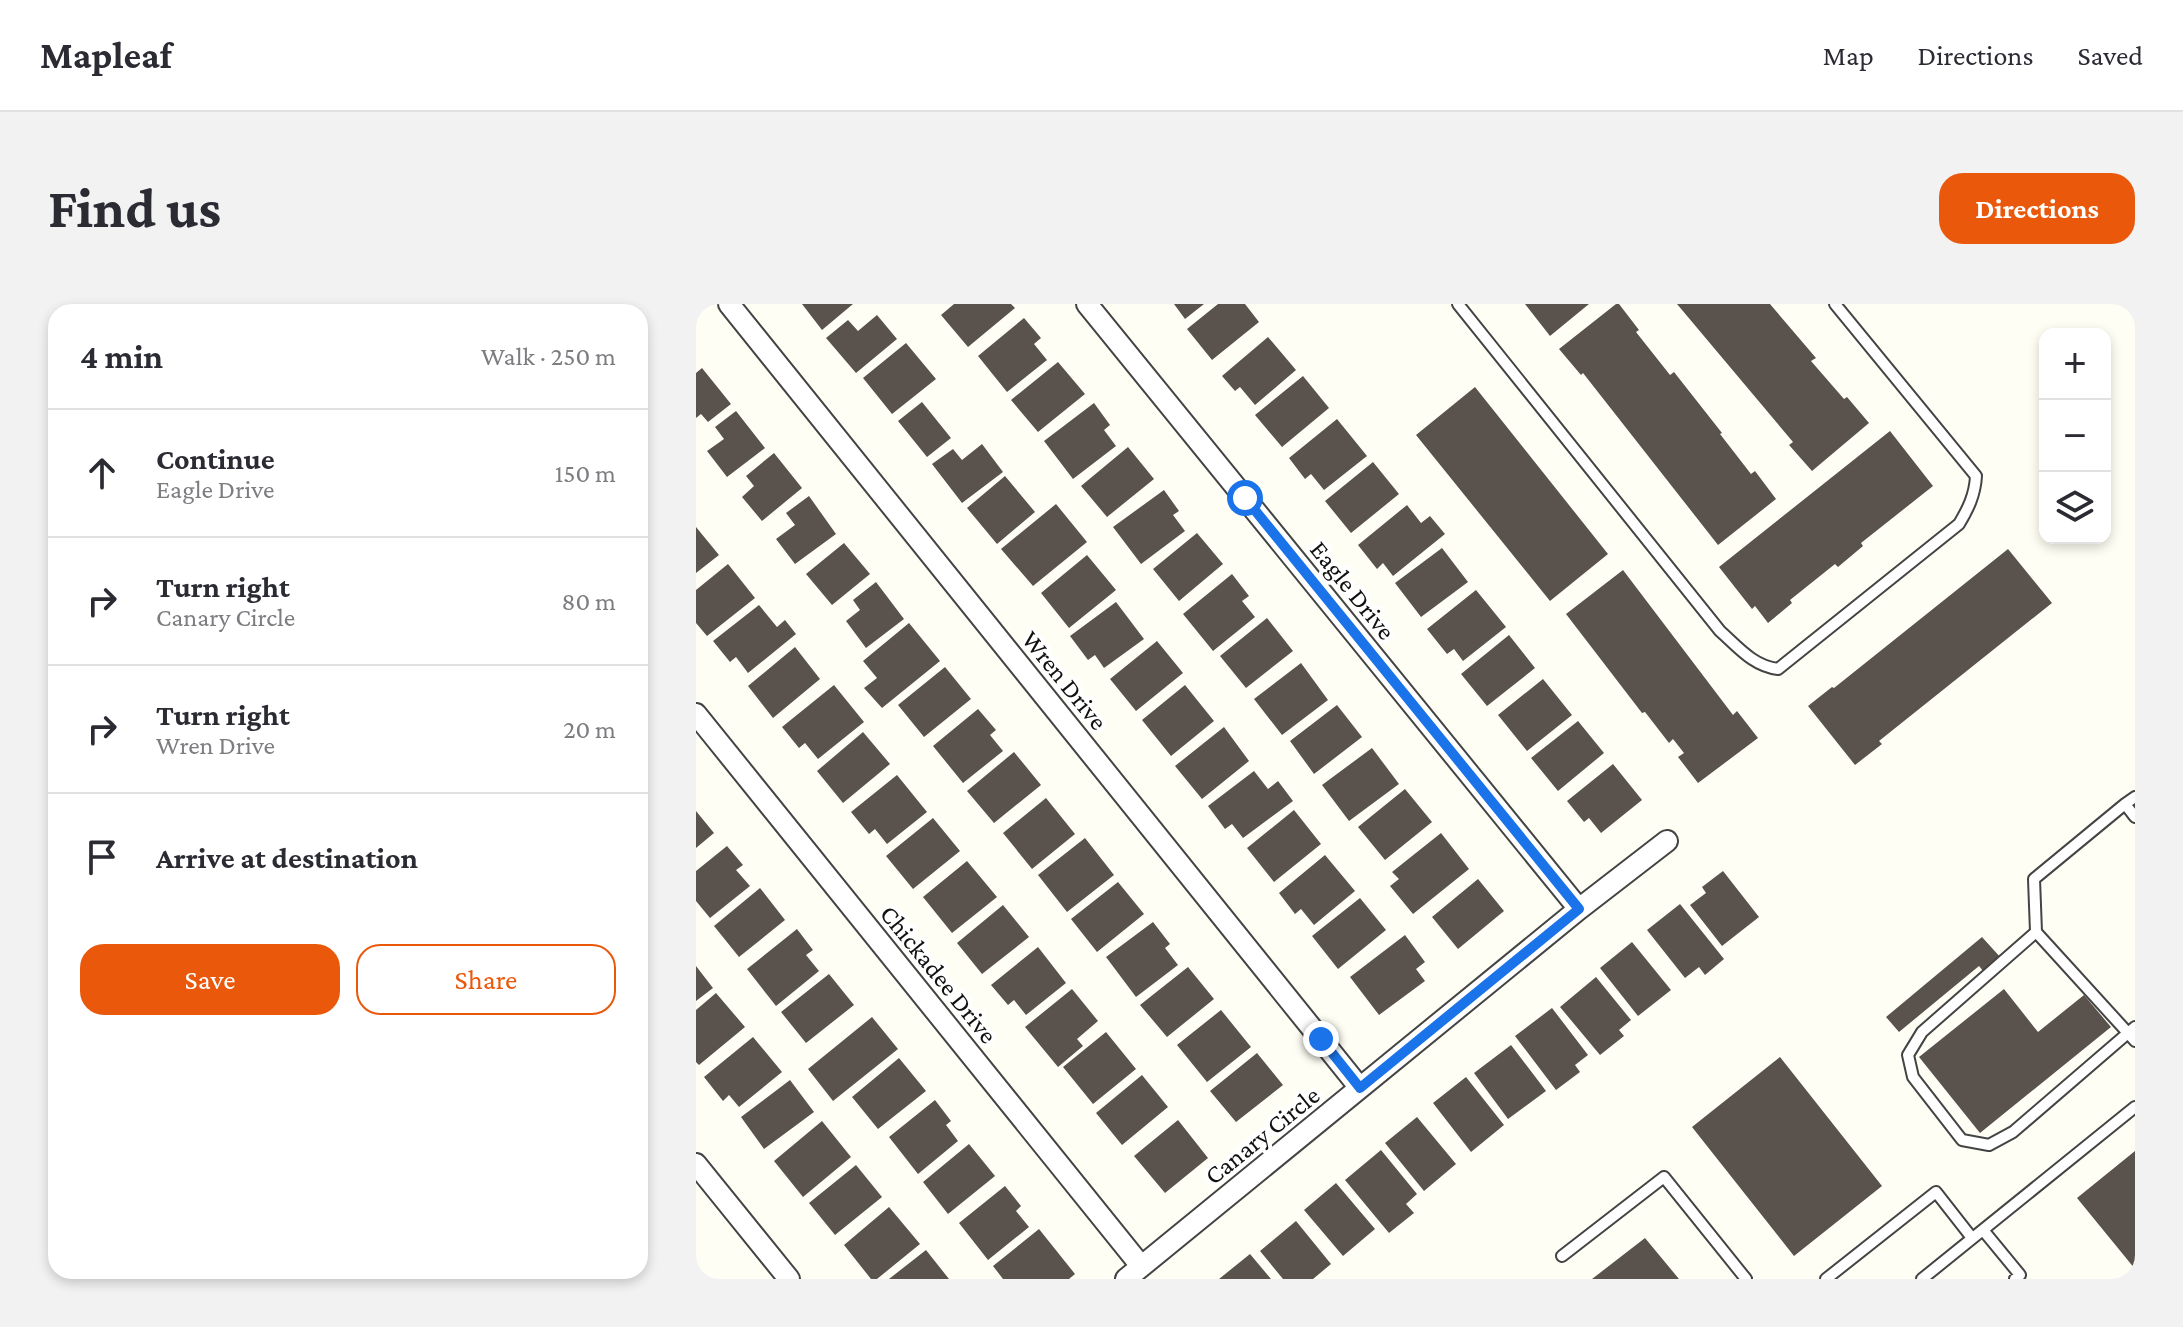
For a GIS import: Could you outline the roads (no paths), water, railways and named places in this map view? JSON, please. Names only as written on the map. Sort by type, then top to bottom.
[{"type":"street","name":"Wren Drive","points":[[729,304],[1360,1088]]},
{"type":"street","name":"Eagle Drive","points":[[1087,304],[1579,909]]},
{"type":"street","name":"Chickadee Drive","points":[[696,714],[1133,1273]]},
{"type":"street","name":"Canary Circle","points":[[1133,1273],[1579,909],[1667,841]]},
{"type":"street","points":[[696,1164],[789,1279]]},
{"type":"lane","points":[[1458,304],[1720,631],[1750,659],[1764,667],[1778,669],[1959,524],[1970,506],[1975,483],[1976,476],[1835,304]]},
{"type":"lane","points":[[2036,932],[1922,1032],[1908,1055],[1913,1077],[1962,1140],[1989,1145],[2013,1132],[2133,1034],[2036,932],[2034,879],[2135,797]]},
{"type":"lane","points":[[2125,804],[2135,817]]},
{"type":"lane","points":[[1922,1279],[2135,1107]]},
{"type":"lane","points":[[1562,1256],[1664,1177],[1746,1279]]},
{"type":"lane","points":[[1826,1279],[1936,1192],[1972,1238]]},
{"type":"lane","points":[[1983,1230],[2020,1275],[2015,1279]]}]
